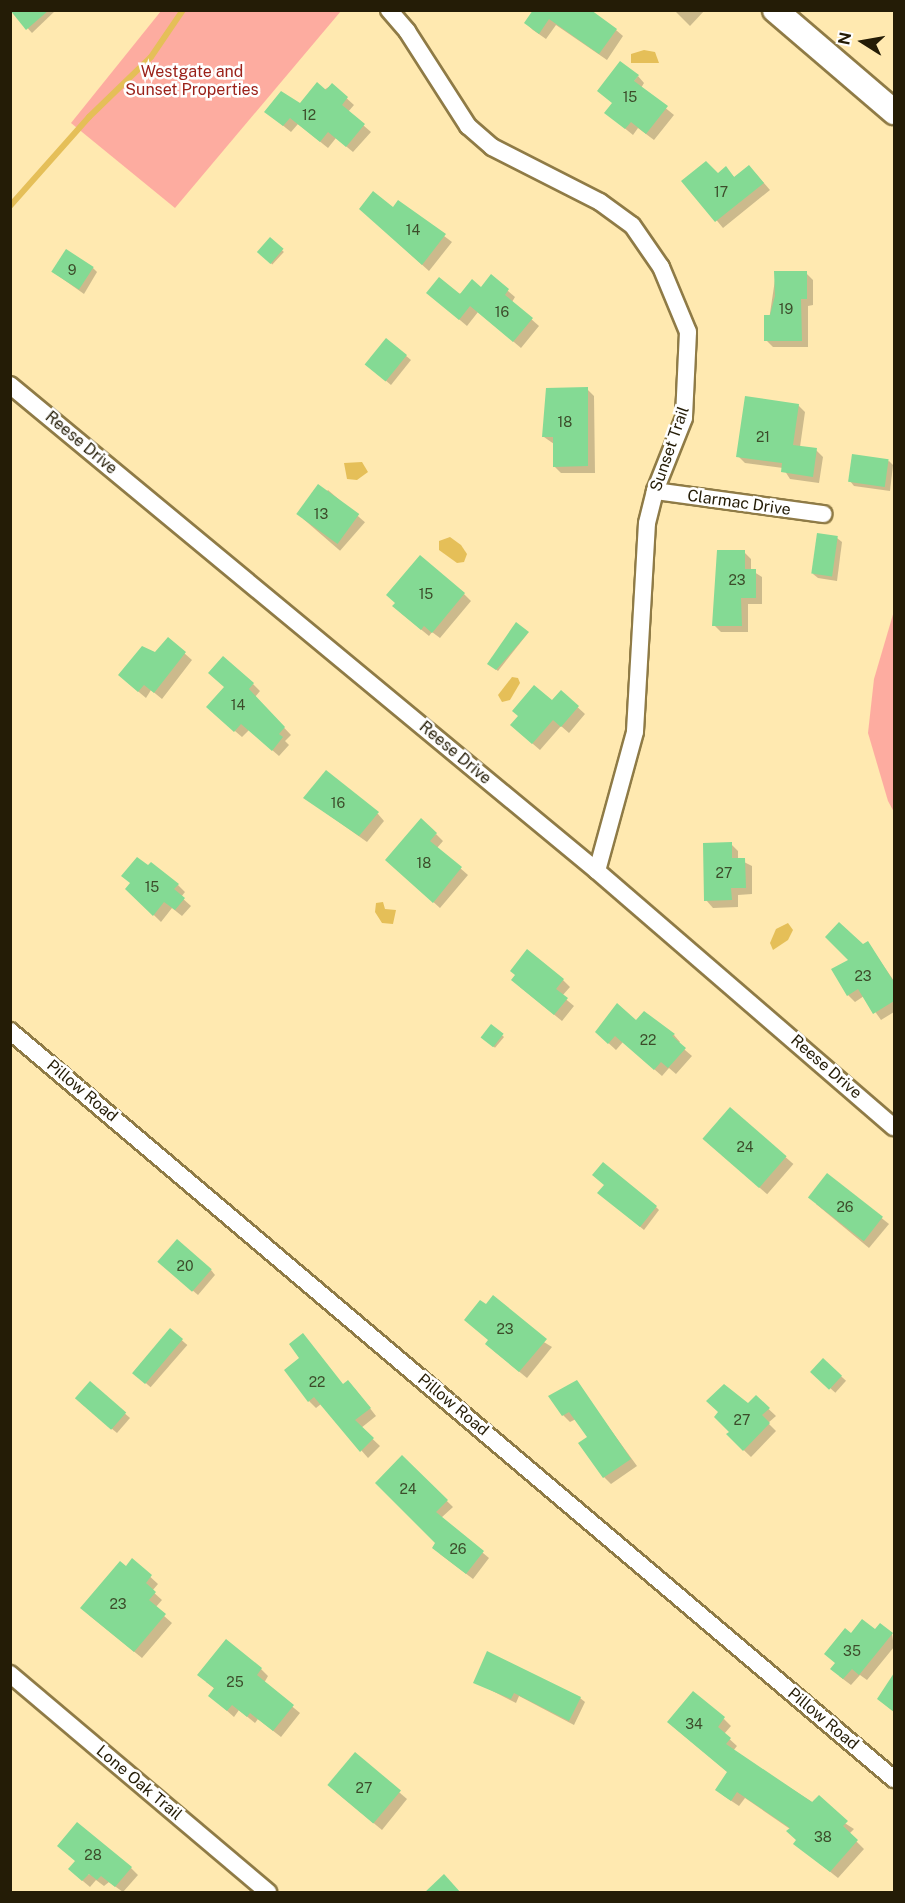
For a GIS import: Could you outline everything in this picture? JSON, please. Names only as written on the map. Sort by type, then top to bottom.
[{"type":"main road","points":[[775,10],[894,112]]},
{"type":"street","name":"Sunset Trail","points":[[389,10],[407,31],[468,126],[509,157],[600,202],[632,225],[661,267],[688,332],[690,360],[684,418],[655,491],[647,523],[635,732],[597,871]]},
{"type":"street","name":"Reese Drive","points":[[10,385],[597,871],[894,1126]]},
{"type":"street","name":"Clarmac Drive","points":[[655,491],[824,514]]},
{"type":"street","name":"Pillow Road","points":[[10,1031],[894,1779]]},
{"type":"street","name":"Lone Oak Trail","points":[[10,1674],[268,1893]]},
{"type":"green space","name":"Westgate and Sunset Properties","points":[[161,11],[341,11],[175,208],[71,123]]},
{"type":"green space","points":[[894,611],[894,812],[888,801],[868,733],[874,679]]},
{"type":"shaded area","points":[[644,50],[655,52],[659,63],[631,63],[631,54]]},
{"type":"shaded area","points":[[362,462],[368,472],[357,480],[347,479],[344,463]]},
{"type":"shaded area","points":[[450,537],[461,545],[467,554],[464,562],[457,563],[439,550],[439,541]]},
{"type":"shaded area","points":[[512,677],[518,678],[520,683],[510,700],[502,702],[498,695]]},
{"type":"shaded area","points":[[383,902],[385,909],[396,910],[393,924],[382,923],[375,912],[376,903]]},
{"type":"shaded area","points":[[788,923],[793,930],[788,940],[773,950],[770,943],[776,929]]},
{"type":"building","points":[[10,10],[49,10],[26,30]]},
{"type":"building","points":[[533,10],[591,10],[617,29],[599,54],[549,19],[539,34],[524,23]]},
{"type":"building","points":[[620,61],[639,75],[634,81],[668,106],[646,134],[631,122],[625,129],[604,113],[612,103],[597,91]]},
{"type":"building","points":[[317,82],[326,90],[332,83],[348,97],[342,105],[365,124],[346,147],[328,132],[320,142],[290,118],[283,126],[264,112],[281,91],[300,103]]},
{"type":"building","points":[[706,161],[718,173],[726,166],[734,177],[749,165],[764,183],[715,222],[681,181]]},
{"type":"building","points":[[373,191],[393,207],[398,200],[446,234],[422,265],[359,209]]},
{"type":"building","points":[[270,237],[284,249],[270,264],[257,252]]},
{"type":"building","points":[[66,249],[94,267],[79,290],[51,272]]},
{"type":"building","points":[[774,271],[807,271],[807,299],[801,299],[802,341],[764,341],[764,315],[770,315],[775,296]]},
{"type":"building","points":[[491,274],[509,289],[505,295],[533,318],[513,342],[470,306],[459,320],[426,293],[439,277],[460,294],[472,279],[481,287]]},
{"type":"building","points":[[386,338],[407,355],[386,381],[365,364]]},
{"type":"building","points":[[588,387],[588,466],[553,467],[553,437],[542,437],[546,388]]},
{"type":"building","points":[[745,396],[799,404],[793,445],[817,448],[813,477],[781,472],[782,463],[736,457]]},
{"type":"building","points":[[852,454],[889,459],[885,487],[848,482]]},
{"type":"building","points":[[318,484],[359,514],[338,544],[296,514]]},
{"type":"building","points":[[817,533],[838,536],[832,577],[811,574]]},
{"type":"building","points":[[717,550],[745,550],[745,569],[756,569],[756,598],[741,598],[742,626],[712,626]]},
{"type":"building","points":[[420,555],[465,593],[432,633],[424,626],[421,630],[392,606],[395,603],[386,595]]},
{"type":"building","points":[[516,622],[529,632],[496,670],[487,664]]},
{"type":"building","points":[[168,637],[186,652],[154,693],[144,685],[138,692],[118,675],[142,646],[155,652]]},
{"type":"building","points":[[223,656],[254,683],[249,689],[285,727],[279,734],[283,737],[272,751],[241,724],[234,732],[206,707],[224,687],[208,673]]},
{"type":"building","points":[[534,685],[552,700],[561,690],[579,706],[561,727],[553,720],[532,744],[510,725],[518,716],[512,711]]},
{"type":"building","points":[[326,770],[379,812],[359,836],[303,798]]},
{"type":"building","points":[[421,818],[437,833],[430,841],[462,867],[433,903],[385,860]]},
{"type":"building","points":[[732,842],[732,858],[745,858],[746,888],[731,888],[732,900],[704,901],[703,843]]},
{"type":"building","points":[[137,857],[148,865],[151,862],[179,884],[174,889],[185,898],[175,910],[164,902],[153,916],[125,889],[130,883],[121,876]]},
{"type":"building","points":[[839,922],[863,944],[868,941],[894,982],[894,1001],[873,1014],[858,989],[847,996],[831,969],[848,960],[825,937]]},
{"type":"building","points":[[527,949],[564,979],[556,989],[568,998],[554,1015],[511,980],[515,975],[510,971]]},
{"type":"building","points":[[617,1003],[636,1020],[644,1011],[675,1034],[672,1036],[686,1048],[668,1068],[661,1062],[654,1070],[615,1036],[608,1044],[595,1032]]},
{"type":"building","points":[[491,1024],[504,1034],[493,1047],[481,1037]]},
{"type":"building","points":[[730,1107],[787,1156],[759,1188],[702,1139]]},
{"type":"building","points":[[603,1162],[657,1206],[640,1227],[597,1193],[604,1185],[592,1175]]},
{"type":"building","points":[[827,1173],[883,1217],[864,1241],[808,1197]]},
{"type":"building","points":[[177,1239],[212,1269],[192,1292],[157,1262]]},
{"type":"building","points":[[493,1295],[547,1339],[519,1372],[485,1344],[488,1340],[464,1320],[480,1300],[486,1304]]},
{"type":"building","points":[[170,1328],[183,1339],[145,1384],[132,1373]]},
{"type":"building","points":[[303,1333],[343,1384],[348,1380],[371,1408],[355,1420],[374,1438],[360,1452],[314,1397],[308,1402],[284,1370],[299,1358],[289,1344]]},
{"type":"building","points":[[823,1358],[842,1376],[829,1390],[810,1372]]},
{"type":"building","points":[[577,1380],[631,1459],[603,1478],[578,1443],[587,1437],[569,1412],[562,1416],[548,1396]]},
{"type":"building","points":[[90,1381],[126,1412],[111,1430],[75,1398]]},
{"type":"building","points":[[724,1384],[748,1403],[756,1395],[770,1408],[762,1415],[770,1423],[743,1451],[726,1434],[729,1432],[714,1417],[718,1412],[706,1401]]},
{"type":"building","points":[[402,1455],[448,1500],[436,1512],[484,1551],[466,1574],[432,1548],[435,1543],[375,1483]]},
{"type":"building","points":[[132,1558],[152,1575],[146,1583],[156,1592],[149,1600],[166,1614],[134,1652],[80,1608],[120,1561],[126,1566]]},
{"type":"building","points":[[862,1619],[875,1629],[880,1623],[893,1633],[859,1675],[852,1669],[843,1679],[830,1669],[835,1663],[824,1654],[845,1628],[851,1633]]},
{"type":"building","points":[[226,1639],[262,1668],[257,1675],[294,1705],[273,1731],[250,1713],[247,1717],[232,1705],[227,1711],[208,1696],[214,1688],[197,1675]]},
{"type":"building","points":[[487,1651],[581,1697],[569,1721],[514,1693],[511,1699],[473,1683]]},
{"type":"building","points":[[894,1673],[894,1712],[877,1699]]},
{"type":"building","points":[[693,1691],[725,1717],[718,1727],[731,1738],[726,1744],[812,1802],[819,1795],[848,1821],[843,1826],[858,1840],[830,1872],[793,1844],[796,1840],[786,1831],[790,1828],[737,1792],[731,1801],[715,1790],[727,1772],[667,1722]]},
{"type":"building","points":[[355,1752],[401,1791],[373,1824],[327,1785]]},
{"type":"building","points":[[77,1822],[132,1867],[115,1887],[101,1876],[97,1880],[89,1874],[82,1881],[68,1869],[75,1861],[57,1846]]},
{"type":"building","points":[[444,1874],[461,1893],[424,1893]]},
{"type":"waterway","points":[[10,206],[89,117],[151,57],[183,10]]}]
